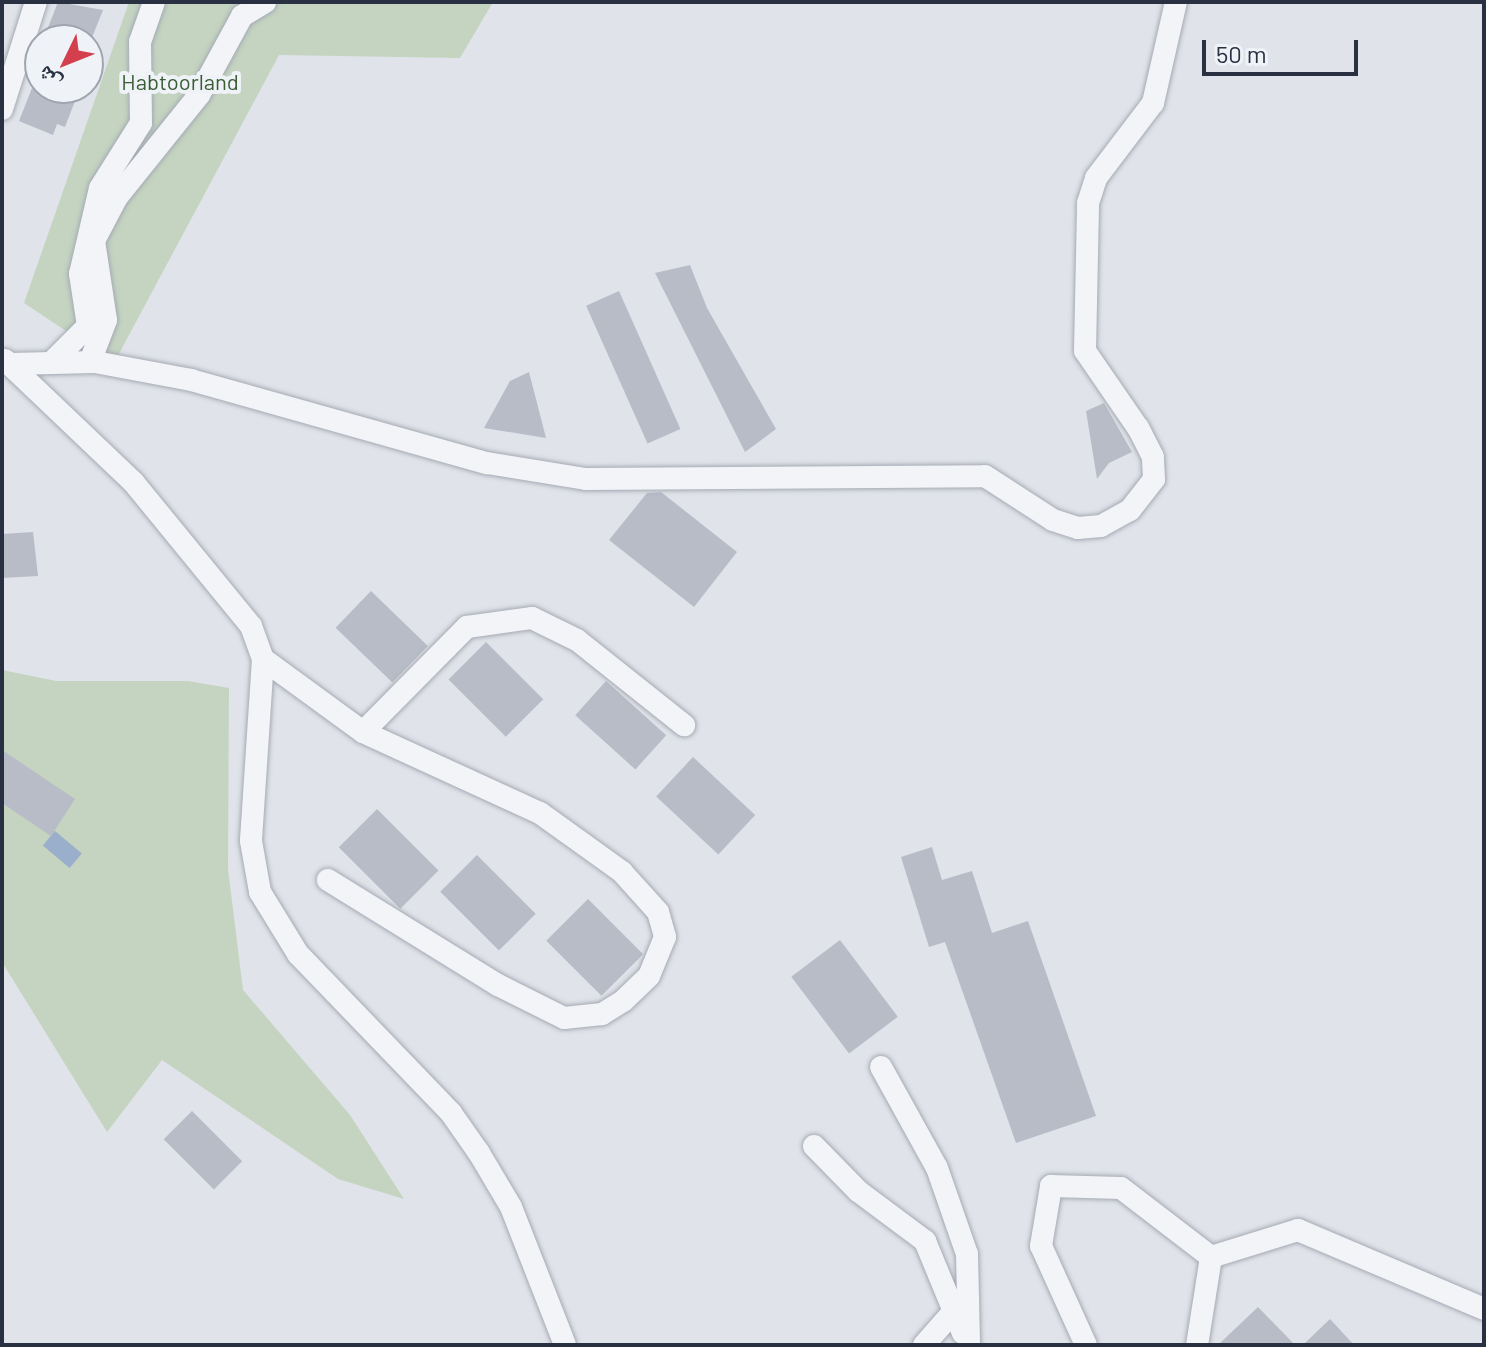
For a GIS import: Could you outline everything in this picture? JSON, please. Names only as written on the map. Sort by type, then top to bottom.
[{"type":"street","points":[[2,109],[36,2]]},
{"type":"street","points":[[53,361],[88,326],[80,274],[100,188],[141,123],[140,42],[154,2]]},
{"type":"street","points":[[90,362],[106,320],[94,241],[117,197],[199,95],[242,16],[265,2]]},
{"type":"street","points":[[6,361],[90,362],[191,380],[487,463],[586,479],[985,476],[1053,520],[1078,528],[1101,526],[1144,496],[1154,468],[1138,428],[1085,351],[1088,203],[1102,168],[1153,103],[1176,2]]},
{"type":"street","points":[[6,361],[134,483],[236,602],[263,659],[363,732],[540,813],[622,872],[664,925],[660,957],[623,1001],[602,1014],[564,1018],[498,985],[328,880]]},
{"type":"street","points":[[363,732],[467,627],[532,618],[577,640],[684,725]]},
{"type":"street","points":[[263,659],[251,841],[260,892],[298,954],[451,1113],[479,1153],[511,1207],[565,1345]]},
{"type":"street","points":[[814,1146],[858,1191],[925,1241],[969,1345],[967,1254],[937,1168],[881,1067]]},
{"type":"street","points":[[1086,1345],[1041,1246],[1051,1186],[1121,1188],[1211,1257]]},
{"type":"street","points":[[1211,1257],[1298,1230],[1484,1309]]},
{"type":"street","points":[[1197,1345],[1211,1257]]},
{"type":"street","points":[[924,1345],[954,1311]]},
{"type":"green space","name":"Habtoorland","points":[[129,2],[493,2],[460,58],[279,55],[114,363],[24,303],[93,104],[104,104],[104,74]]},
{"type":"green space","points":[[2,670],[56,681],[188,681],[229,688],[228,869],[243,990],[350,1115],[404,1199],[338,1179],[162,1060],[107,1132],[2,962]]},
{"type":"water","points":[[55,831],[82,853],[70,868],[43,846]]},
{"type":"building","points":[[58,2],[103,10],[97,24],[49,24]]},
{"type":"building","points":[[26,104],[74,104],[65,127],[57,124],[53,135],[19,121]]},
{"type":"building","points":[[690,265],[707,308],[776,429],[745,452],[655,273]]},
{"type":"building","points":[[619,291],[680,429],[648,444],[586,306]]},
{"type":"building","points":[[529,372],[546,438],[484,428],[510,381]]},
{"type":"building","points":[[1104,403],[1132,452],[1109,463],[1097,479],[1086,411]]},
{"type":"building","points":[[661,492],[737,552],[694,607],[609,540],[647,493]]},
{"type":"building","points":[[33,532],[38,576],[2,578],[2,534]]},
{"type":"building","points":[[371,591],[428,646],[392,683],[336,628]]},
{"type":"building","points":[[486,642],[543,699],[506,737],[449,679]]},
{"type":"building","points":[[606,681],[666,735],[635,769],[575,715]]},
{"type":"building","points":[[2,750],[75,799],[51,836],[2,803]]},
{"type":"building","points":[[693,757],[755,815],[718,854],[656,796]]},
{"type":"building","points":[[377,809],[439,871],[400,909],[339,847]]},
{"type":"building","points":[[932,847],[942,880],[972,871],[992,933],[1028,921],[1096,1116],[1016,1143],[945,942],[929,947],[901,857]]},
{"type":"building","points":[[477,855],[536,914],[499,950],[440,892]]},
{"type":"building","points":[[588,899],[643,954],[601,996],[546,941]]},
{"type":"building","points":[[840,940],[898,1017],[849,1053],[791,977]]},
{"type":"building","points":[[192,1111],[242,1161],[214,1189],[164,1139]]},
{"type":"building","points":[[1258,1307],[1295,1345],[1218,1345]]},
{"type":"building","points":[[1330,1319],[1354,1345],[1303,1345]]}]
